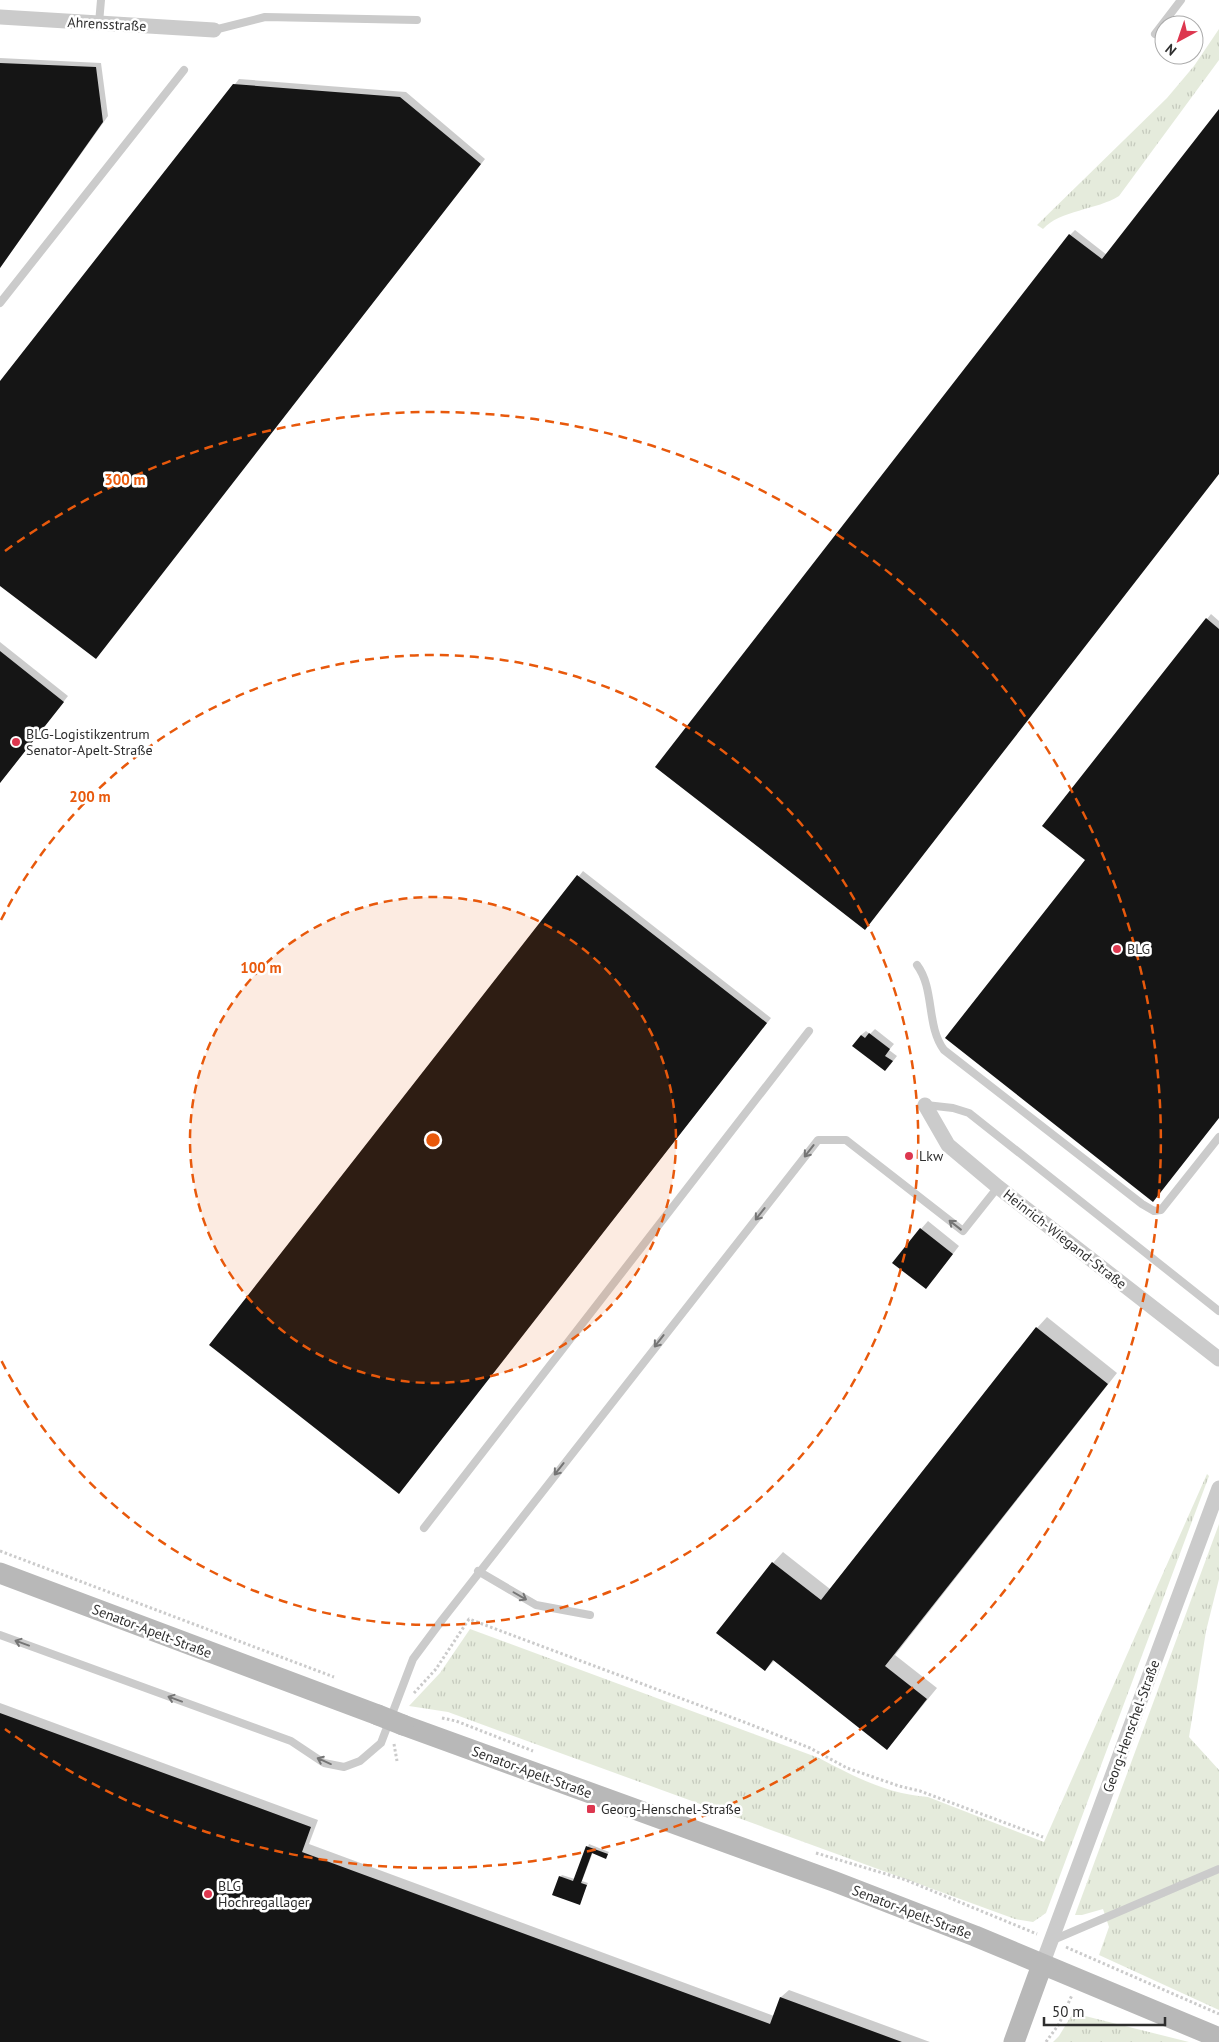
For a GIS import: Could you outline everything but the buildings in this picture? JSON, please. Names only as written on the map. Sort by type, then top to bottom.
[{"type":"street","name":"Ahrensstraße","points":[[0,17],[214,30]]},
{"type":"street","name":"Heinrich-Wiegand-Straße","points":[[925,1105],[948,1145],[998,1187],[1219,1359]]},
{"type":"street","name":"Georg-Henschel-Straße","points":[[1042,1965],[1219,1488]]},
{"type":"street","name":"Senator-Apelt-Straße","points":[[0,1573],[378,1715],[398,1730],[833,1881],[975,1936],[1219,2038]]},
{"type":"street","points":[[1014,2042],[1042,1965]]},
{"type":"lane","points":[[99,23],[101,0]]},
{"type":"lane","points":[[1170,15],[1181,0]]},
{"type":"lane","points":[[214,30],[265,17],[417,20]]},
{"type":"lane","points":[[0,303],[184,70]]},
{"type":"lane","points":[[916,965],[923,974],[937,1040],[944,1050],[1142,1204],[1154,1210],[1161,1210],[1219,1137]]},
{"type":"lane","points":[[424,1528],[810,1031]]},
{"type":"lane","points":[[925,1105],[954,1108],[969,1113],[1219,1311]]},
{"type":"lane","points":[[0,1635],[291,1741],[324,1762],[344,1767],[360,1761],[381,1743],[413,1659],[478,1571],[818,1140],[846,1140],[963,1231],[998,1187]]},
{"type":"lane","points":[[478,1571],[536,1605],[590,1615]]},
{"type":"lane","points":[[1051,1941],[1219,1868]]},
{"type":"path","points":[[412,1694],[436,1668],[469,1620],[744,1722],[810,1748],[847,1768],[899,1786],[920,1791],[1043,1837]]},
{"type":"path","points":[[397,1761],[398,1730]]},
{"type":"path","points":[[814,1853],[906,1880],[1219,2014]]},
{"type":"path","points":[[1046,2042],[1061,2019],[1087,1957]]},
{"type":"green space","points":[[1219,29],[1219,60],[1119,196],[1110,201],[1059,218],[1043,229],[1037,225],[1167,98],[1195,65],[1204,65],[1204,51]]},
{"type":"green space","points":[[1207,1474],[1209,1476],[1046,1913],[1033,1922],[1015,1919],[448,1712],[409,1706],[440,1673],[470,1629],[819,1758],[872,1784],[899,1792],[928,1797],[1044,1842]]},
{"type":"green space","points":[[1219,1524],[1219,1579],[1206,1631],[1189,1737],[1219,1770],[1219,2010],[1099,1955],[1109,1927],[1103,1909],[1075,1915]]},
{"type":"green space","points":[[1073,2013],[1189,2042],[1053,2042],[1059,2036]]},
{"type":"place","name":"BLG-Logistikzentrum Senator-Apelt-Straße","points":[[16,742]]},
{"type":"place","name":"BLG","points":[[1117,949]]},
{"type":"place","name":"Lkw","points":[[909,1156]]},
{"type":"place","name":"Georg-Henschel-Straße","points":[[591,1809]]},
{"type":"place","name":"BLG Hochregallager","points":[[208,1894]]}]
